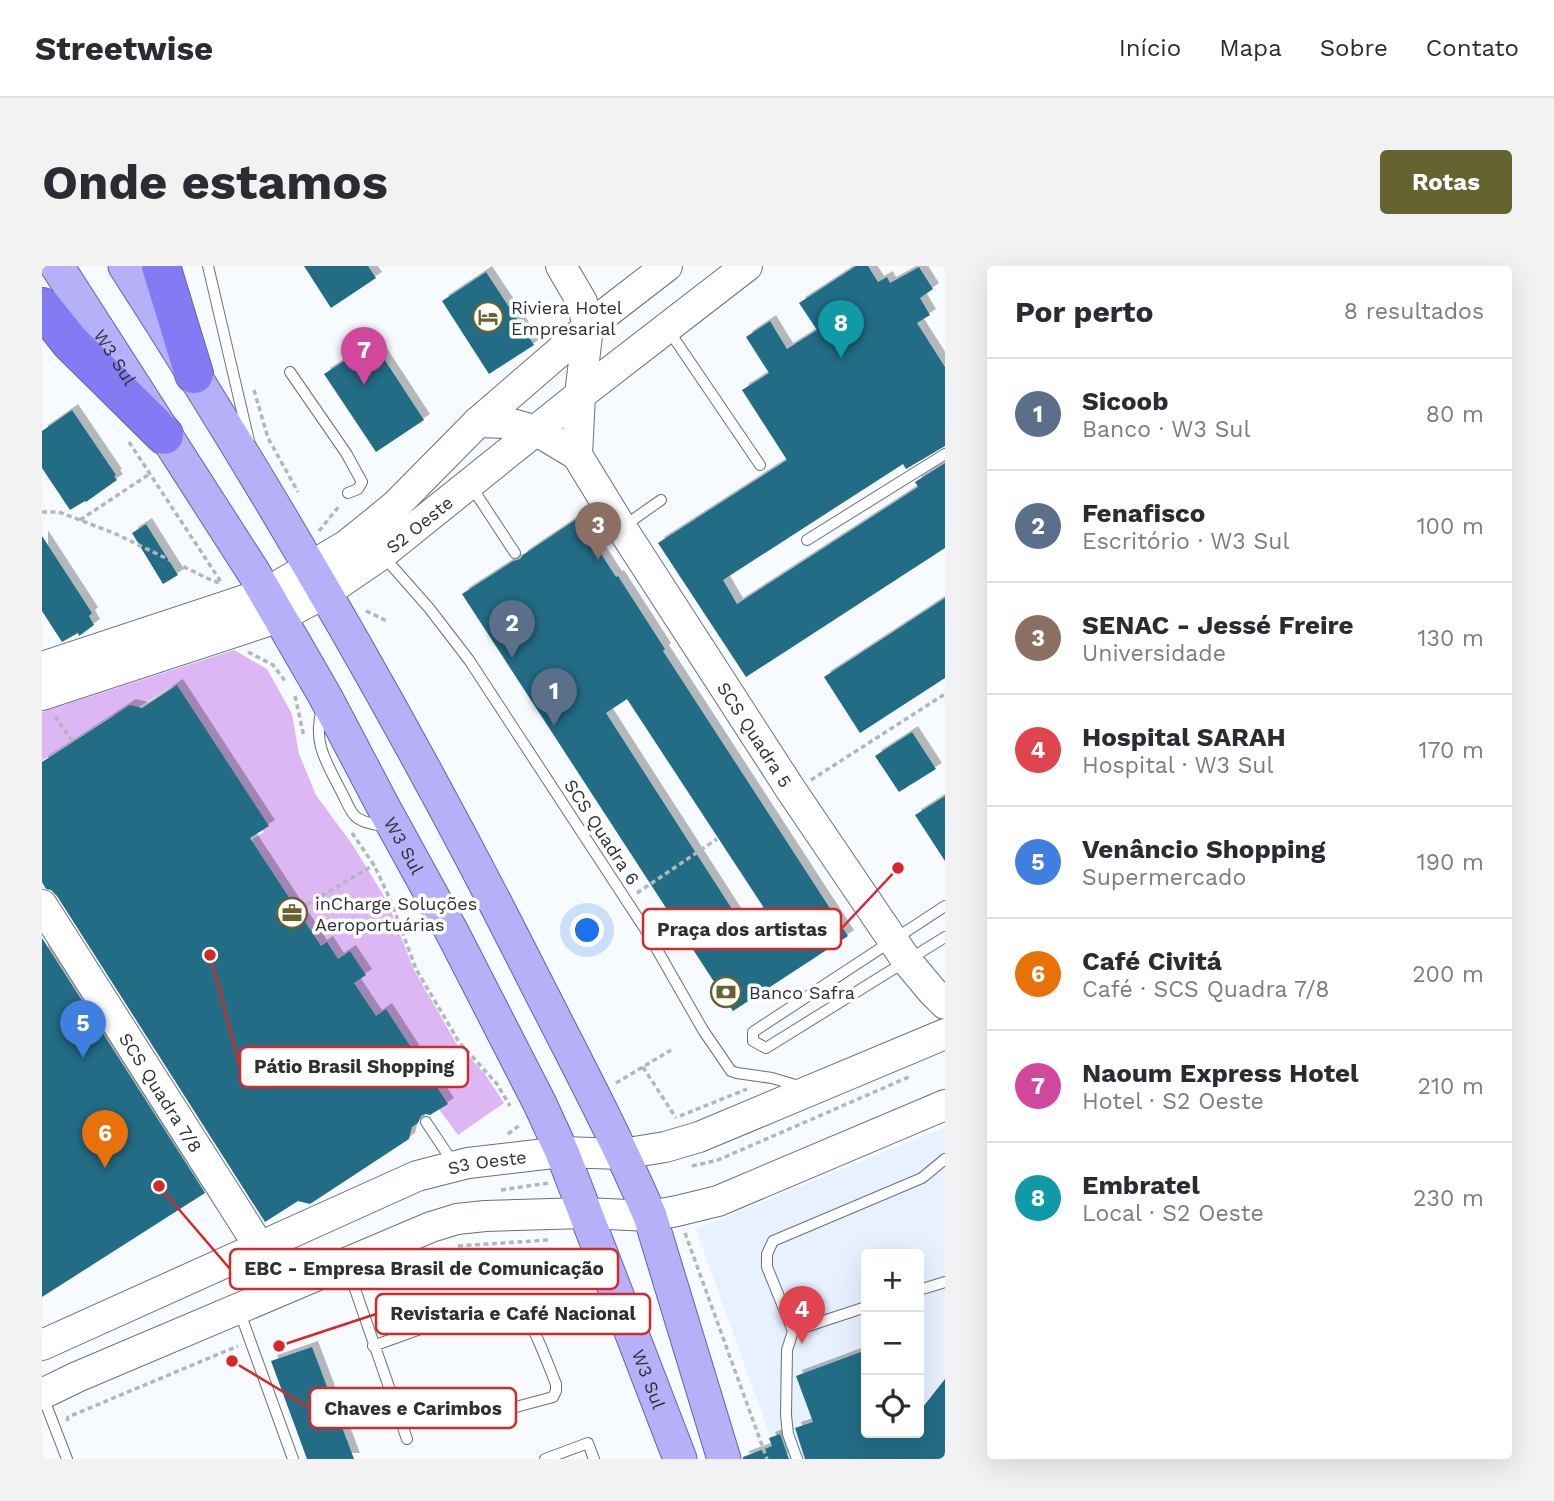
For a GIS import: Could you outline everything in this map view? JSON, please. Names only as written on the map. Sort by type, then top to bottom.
[{"type":"highway","points":[[161,266],[194,374]]},
{"type":"highway","points":[[42,307],[71,342],[164,435]]},
{"type":"main road","name":"W3 Sul","points":[[57,266],[273,605],[326,696],[453,933],[562,1152],[680,1459]]},
{"type":"main road","points":[[125,266],[194,374],[343,622],[492,896],[622,1154],[663,1213],[724,1459]]},
{"type":"main road","points":[[561,266],[582,302],[588,327],[580,395],[577,455]]},
{"type":"main road","name":"S2 Oeste","points":[[318,580],[347,545],[396,506],[478,422],[588,327],[667,266]]},
{"type":"main road","name":"S2 Oeste","points":[[48,704],[273,605],[318,580],[382,554],[580,395],[747,266]]},
{"type":"main road","name":"SCS Quadra 5","points":[[478,422],[508,423],[537,431],[577,455],[791,790],[900,950],[945,1004]]},
{"type":"main road","name":"S2 Oeste","points":[[42,667],[273,605]]},
{"type":"main road","points":[[390,819],[417,806],[435,790]]},
{"type":"main road","name":"SCS Quadra 7/8","points":[[42,905],[259,1246]]},
{"type":"main road","name":"S3 Oeste","points":[[42,1345],[417,1176],[468,1163],[562,1152],[622,1154],[665,1147],[699,1137],[945,1034]]},
{"type":"main road","points":[[42,1394],[431,1227],[457,1219],[485,1216],[663,1213],[718,1200],[945,1105]]},
{"type":"lane","points":[[208,266],[257,477]]},
{"type":"lane","points":[[667,328],[760,465]]},
{"type":"lane","points":[[290,372],[346,453],[362,482],[358,489],[348,493]]},
{"type":"lane","points":[[807,540],[945,454]]},
{"type":"lane","points":[[469,484],[515,553]]},
{"type":"lane","points":[[621,527],[662,500]]},
{"type":"lane","name":"SCS Quadra 6","points":[[382,554],[469,660],[647,932],[703,1030],[731,1071],[811,1090]]},
{"type":"lane","points":[[945,906],[900,950],[766,1048],[753,1041],[753,1032],[900,950],[945,937]]},
{"type":"lane","points":[[426,1122],[456,1166]]},
{"type":"lane","points":[[797,1459],[788,1434],[786,1415],[787,1350],[793,1331],[767,1267],[767,1254],[773,1241],[922,1178],[945,1159]]},
{"type":"lane","points":[[346,1264],[407,1439]]},
{"type":"lane","points":[[924,1288],[945,1282]]},
{"type":"lane","points":[[373,1346],[484,1306],[502,1302],[514,1304],[524,1313],[535,1333],[556,1384],[556,1391],[553,1397],[500,1411]]},
{"type":"lane","points":[[793,1331],[861,1309]]},
{"type":"lane","points":[[238,1310],[293,1459]]},
{"type":"lane","points":[[42,1394],[67,1459]]},
{"type":"lane","points":[[545,1459],[588,1443],[594,1459]]},
{"type":"path","points":[[251,383],[268,438],[298,493]]},
{"type":"path","points":[[123,433],[223,584]]},
{"type":"path","points":[[80,520],[151,473]]},
{"type":"path","points":[[315,521],[320,530]]},
{"type":"path","points":[[791,790],[799,788],[945,694]]},
{"type":"path","points":[[48,704],[72,741]]},
{"type":"path","points":[[626,901],[718,839]]},
{"type":"path","points":[[292,914],[374,865],[390,899],[416,969],[458,1042],[497,1084],[521,1124],[500,1141]]},
{"type":"path","points":[[593,1097],[671,1050]]},
{"type":"path","points":[[643,1067],[676,1118]]},
{"type":"path","points":[[663,1213],[767,1459]]},
{"type":"path","points":[[454,1246],[555,1240]]},
{"type":"path","points":[[54,1426],[225,1350],[237,1345],[242,1348],[251,1343]]},
{"type":"shaded area","points":[[234,650],[267,669],[292,714],[299,754],[316,795],[352,844],[387,901],[414,970],[456,1043],[485,1074],[504,1103],[458,1135],[381,1021],[355,1018],[252,854],[253,839],[264,832],[172,686],[124,716],[113,715],[42,762],[42,712]]},
{"type":"shaded area","points":[[945,1127],[945,1459],[778,1459],[696,1229]]},
{"type":"building","points":[[304,266],[368,266],[376,278],[331,308]]},
{"type":"building","points":[[856,266],[868,266],[878,282],[887,277],[890,283],[919,267],[933,289],[920,298],[930,315],[917,323],[945,367],[945,446],[906,469],[903,464],[723,580],[737,604],[918,487],[915,482],[945,463],[945,548],[746,677],[658,543],[787,460],[742,390],[769,373],[746,337],[770,321],[787,349],[817,330],[799,303]]},
{"type":"building","points":[[486,272],[534,345],[489,374],[442,301]]},
{"type":"building","points":[[373,342],[424,420],[376,452],[324,374]]},
{"type":"building","points":[[72,410],[117,480],[70,510],[42,468],[42,431]]},
{"type":"building","points":[[578,518],[616,577],[618,576],[665,649],[663,651],[848,936],[733,1011],[462,594]],"holes":[[[627,699],[764,908],[741,923],[606,713]]]},
{"type":"building","points":[[146,524],[178,575],[163,584],[132,533]]},
{"type":"building","points":[[42,536],[92,613],[89,616],[94,625],[79,636],[78,633],[62,642],[42,611]]},
{"type":"building","points":[[945,598],[945,678],[860,733],[824,677]]},
{"type":"building","points":[[177,685],[269,826],[250,838],[321,946],[327,942],[338,959],[350,951],[366,975],[354,983],[376,1016],[386,1009],[448,1104],[430,1115],[421,1116],[418,1123],[412,1127],[409,1139],[310,1204],[298,1201],[265,1222],[57,896],[46,889],[42,882],[42,762],[130,705],[142,708]]},
{"type":"building","points":[[912,732],[936,769],[899,792],[875,756]]},
{"type":"building","points":[[945,796],[945,861],[915,815]]},
{"type":"building","points":[[42,938],[205,1193],[42,1297]]},
{"type":"building","points":[[312,1347],[354,1459],[307,1459],[271,1361]]},
{"type":"building","points":[[861,1352],[861,1438],[924,1438],[924,1406],[945,1379],[945,1459],[805,1459],[795,1428],[813,1422],[796,1376]]},
{"type":"building","points":[[780,1434],[789,1459],[743,1459],[772,1446],[769,1438]]},
{"type":"place","name":"Riviera Hotel Empresarial","points":[[488,317]]},
{"type":"place","name":"Embratel","points":[[841,358]]},
{"type":"place","name":"Naoum Express Hotel","points":[[364,385]]},
{"type":"place","name":"SENAC - Jessé Freire","points":[[598,560]]},
{"type":"place","name":"Fenafisco","points":[[512,658]]},
{"type":"place","name":"Sicoob","points":[[554,726]]},
{"type":"place","name":"Praça dos artistas","points":[[898,868]]},
{"type":"place","name":"inCharge Soluções Aeroportuárias","points":[[292,913]]},
{"type":"place","name":"Pátio Brasil Shopping","points":[[210,955]]},
{"type":"place","name":"Banco Safra","points":[[726,992]]},
{"type":"place","name":"Venâncio Shopping","points":[[83,1058]]},
{"type":"place","name":"Café Civitá","points":[[105,1168]]},
{"type":"place","name":"EBC - Empresa Brasil de Comunicação","points":[[159,1186]]},
{"type":"place","name":"Hospital SARAH","points":[[802,1344]]},
{"type":"place","name":"Revistaria e Café Nacional","points":[[279,1346]]},
{"type":"place","name":"Chaves e Carimbos","points":[[232,1361]]}]
